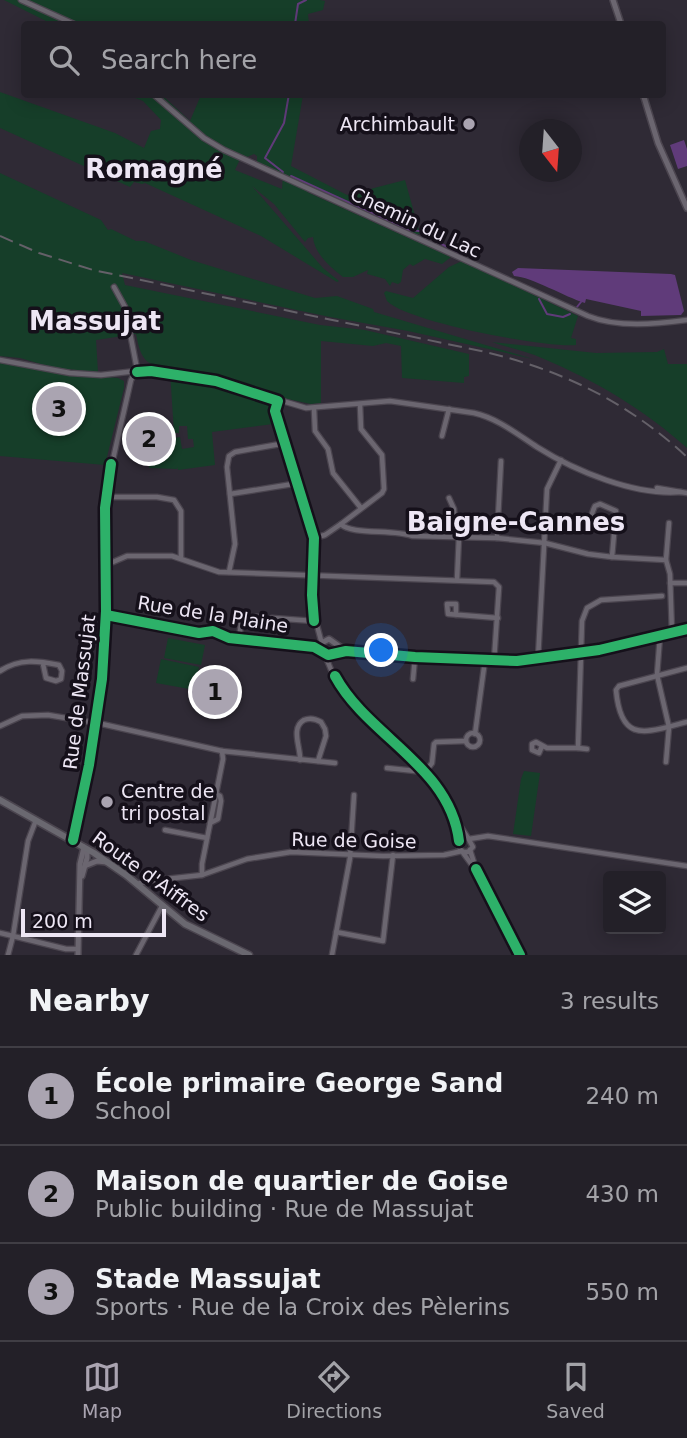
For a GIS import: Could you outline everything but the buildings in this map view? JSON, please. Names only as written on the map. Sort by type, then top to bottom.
[{"type":"main road","name":"Route d'Aiffres","points":[[0,800],[85,848],[185,924],[249,955]]},
{"type":"street","points":[[21,0],[67,21]]},
{"type":"street","points":[[613,0],[620,21]]},
{"type":"street","name":"Chemin du Lac","points":[[158,98],[204,138],[224,150],[588,316],[604,321],[629,323],[687,320]]},
{"type":"street","points":[[644,98],[658,143],[687,208]]},
{"type":"street","name":"Rue de Massujat","points":[[73,840],[79,819],[102,679],[106,615],[105,497],[132,377],[137,372],[125,307],[114,287]]},
{"type":"street","points":[[0,360],[70,373],[101,375],[151,371],[216,381],[278,401],[314,409],[395,402],[487,416],[590,475],[626,485],[684,492]]},
{"type":"street","points":[[278,401],[275,411],[314,538],[314,621],[322,648],[350,701],[425,772],[469,838],[475,869]]},
{"type":"street","points":[[314,538],[325,535],[382,494],[382,455],[361,429],[359,404]]},
{"type":"street","points":[[314,409],[315,431],[328,449],[332,473],[361,508]]},
{"type":"street","points":[[442,436],[449,409]]},
{"type":"street","points":[[229,572],[235,548],[228,460],[231,453],[286,443]]},
{"type":"street","points":[[538,659],[547,489],[561,460]]},
{"type":"street","points":[[497,538],[501,461]]},
{"type":"street","points":[[230,494],[299,483]]},
{"type":"street","points":[[105,497],[157,497],[174,500],[181,511],[181,557]]},
{"type":"street","points":[[449,498],[454,509],[457,536],[457,580]]},
{"type":"street","points":[[612,557],[616,512],[600,504],[594,506],[591,514],[595,527],[614,529]]},
{"type":"street","points":[[669,523],[666,560],[670,583],[672,633]]},
{"type":"street","points":[[341,524],[348,530],[399,531],[412,536],[497,538],[545,543],[588,554],[666,560]]},
{"type":"street","points":[[105,562],[113,562],[127,556],[181,557],[206,569],[229,572],[457,580],[498,584],[495,661]]},
{"type":"street","points":[[670,583],[687,583]]},
{"type":"street","points":[[579,748],[582,621],[590,605],[601,600],[662,596]]},
{"type":"street","name":"Rue de la Plaine","points":[[106,615],[199,633],[213,631],[239,639],[322,648]]},
{"type":"street","points":[[234,615],[259,617]]},
{"type":"street","points":[[456,615],[498,618]]},
{"type":"street","points":[[239,639],[242,616]]},
{"type":"street","points":[[272,618],[314,621]]},
{"type":"street","points":[[322,648],[334,653],[346,651],[495,661],[538,659],[581,654],[687,629]]},
{"type":"street","points":[[317,631],[346,651]]},
{"type":"street","points":[[660,636],[657,675],[669,727],[666,762]]},
{"type":"street","points":[[322,648],[329,639]]},
{"type":"street","points":[[335,676],[331,664],[336,645]]},
{"type":"street","points":[[413,678],[415,657]]},
{"type":"street","points":[[466,741],[470,746],[477,745],[479,739],[475,734],[485,660]]},
{"type":"street","points":[[0,671],[24,661],[36,661],[59,666],[62,671],[61,679],[56,681],[46,678],[43,664]]},
{"type":"street","points":[[687,668],[619,685],[616,694],[623,721],[628,726],[646,732],[687,722]]},
{"type":"street","points":[[0,726],[14,718],[39,714],[96,722],[222,751],[335,763]]},
{"type":"street","points":[[300,760],[298,727],[303,721],[313,718],[321,722],[326,733],[318,761]]},
{"type":"street","points":[[466,741],[468,735],[475,734]]},
{"type":"street","points":[[425,772],[432,763],[436,742],[466,741]]},
{"type":"street","points":[[542,746],[587,748]]},
{"type":"street","points":[[202,875],[202,863],[223,759],[222,751]]},
{"type":"street","points":[[387,768],[425,772]]},
{"type":"street","points":[[332,955],[349,856],[354,795]]},
{"type":"street","points":[[453,817],[458,844],[475,869],[520,955]]},
{"type":"street","points":[[8,955],[28,841],[36,820]]},
{"type":"street","points":[[165,830],[207,838]]},
{"type":"street","points":[[471,848],[477,841],[488,836]]},
{"type":"street","points":[[449,854],[464,838],[488,836],[687,866]]},
{"type":"street","points":[[0,933],[76,953],[80,863],[85,848]]},
{"type":"street","points":[[81,879],[87,858],[85,848]]},
{"type":"street","name":"Rue de Goise","points":[[137,885],[148,881],[202,875],[247,859],[276,854],[449,854],[471,848]]},
{"type":"street","points":[[336,932],[383,941],[393,855]]},
{"type":"street","points":[[83,871],[93,861],[107,863]]},
{"type":"street","points":[[136,955],[162,906]]},
{"type":"green space","points":[[4,0],[325,1],[323,10],[308,14],[309,21],[46,21]]},
{"type":"green space","points":[[0,92],[115,133],[144,148],[151,131],[160,129],[161,120],[143,101],[135,98],[165,98],[190,121],[200,98],[302,98],[291,166],[347,195],[405,180],[420,234],[414,235],[312,187],[307,192],[451,257],[442,264],[425,259],[413,266],[410,264],[403,270],[401,282],[392,282],[390,286],[385,279],[367,274],[368,270],[353,277],[343,277],[320,254],[313,237],[305,242],[274,204],[252,186],[323,268],[339,281],[337,282],[261,236],[145,183],[134,182],[130,187],[0,128]],"holes":[[[254,154],[257,156],[257,162],[283,174],[282,189],[235,170],[242,155],[247,157]]]},
{"type":"green space","points":[[0,173],[101,220],[108,230],[136,241],[144,241],[191,260],[315,298],[337,296],[373,309],[374,312],[533,359],[122,273],[125,285],[320,325],[365,330],[469,354],[469,376],[464,377],[464,383],[402,378],[401,346],[321,341],[321,403],[311,404],[269,395],[267,401],[271,407],[273,424],[212,432],[215,465],[178,470],[177,467],[149,468],[148,455],[164,443],[175,446],[174,438],[180,437],[182,449],[194,447],[193,439],[188,439],[187,426],[179,426],[179,433],[174,433],[170,371],[146,360],[136,334],[96,340],[98,372],[55,368],[20,358],[0,356]]},
{"type":"green space","points":[[462,261],[578,316],[571,338],[576,339],[576,345],[536,342],[477,332],[421,317],[387,301],[384,293],[386,291],[413,298],[449,267]]},
{"type":"green space","points":[[492,342],[596,353],[657,352],[664,349],[668,364],[687,364],[687,448],[654,421],[601,387],[538,356]]},
{"type":"green space","points":[[0,363],[57,373],[118,378],[124,381],[105,465],[0,456]]},
{"type":"green space","points":[[168,638],[205,645],[201,665],[164,658]]},
{"type":"green space","points":[[161,659],[199,667],[195,690],[156,683]]},
{"type":"green space","points":[[524,771],[540,773],[531,836],[513,834]]},
{"type":"shaded area","points":[[684,140],[687,166],[678,169],[670,145]]},
{"type":"shaded area","points":[[518,268],[675,275],[684,311],[681,315],[641,316],[641,311],[586,299],[585,303],[514,276],[512,272]]},
{"type":"waterway","points":[[295,21],[298,4],[306,0]]},
{"type":"waterway","points":[[283,172],[265,158],[284,123],[288,98]]},
{"type":"waterway","points":[[291,176],[409,230],[419,231]]},
{"type":"waterway","points":[[432,233],[436,241],[460,254]]},
{"type":"waterway","points":[[539,299],[547,314],[563,317],[570,314]]},
{"type":"waterway","points":[[577,307],[581,302]]},
{"type":"railway","points":[[0,236],[39,253],[93,270],[481,351],[538,367],[617,404],[687,457]]},
{"type":"cycle path","points":[[137,372],[151,371],[216,381],[278,401],[275,411],[314,538],[314,621]]},
{"type":"cycle path","points":[[73,840],[89,765],[102,679],[106,611],[105,508],[111,464]]},
{"type":"cycle path","points":[[106,615],[199,633],[213,631],[229,638],[314,647],[328,655],[346,651],[517,661],[599,650],[687,629]]},
{"type":"cycle path","points":[[335,676],[349,698],[425,772],[452,815],[459,841]]},
{"type":"cycle path","points":[[476,869],[520,955]]},
{"type":"place","name":"Archimbault","points":[[469,124]]},
{"type":"place","name":"Stade Massujat","points":[[59,409]]},
{"type":"place","name":"Maison de quartier de Goise","points":[[149,439]]},
{"type":"place","name":"École primaire George Sand","points":[[215,692]]},
{"type":"place","name":"Centre de tri postal","points":[[107,802]]},
{"type":"district","name":"Romagné","points":[[154,169]]},
{"type":"district","name":"Massujat","points":[[95,321]]},
{"type":"district","name":"Baigne-Cannes","points":[[516,522]]}]
